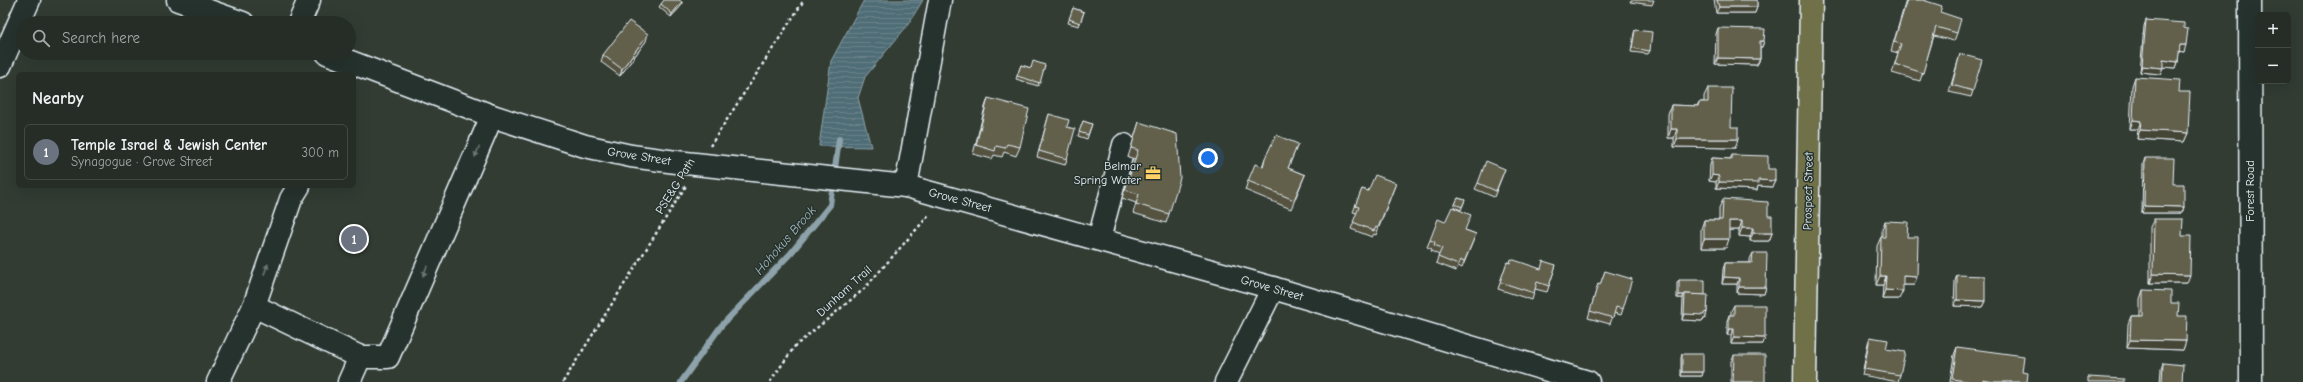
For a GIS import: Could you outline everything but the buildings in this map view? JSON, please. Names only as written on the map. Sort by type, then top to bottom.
[{"type":"main road","name":"Prospect Street","points":[[1805,382],[1811,0]]},
{"type":"street","points":[[22,16],[29,0]]},
{"type":"street","points":[[178,0],[223,16]]},
{"type":"street","points":[[301,16],[309,0]]},
{"type":"street","points":[[906,186],[940,0]]},
{"type":"street","name":"Forest Road","points":[[2250,0],[2251,382]]},
{"type":"street","points":[[0,66],[16,30]]},
{"type":"street","name":"Grove Street","points":[[338,60],[356,72]]},
{"type":"street","name":"Grove Street","points":[[357,73],[585,146],[631,156],[698,165],[906,186],[1100,238],[1588,382]]},
{"type":"street","points":[[254,306],[360,357],[388,357],[492,116]]},
{"type":"street","points":[[1100,238],[1124,145]]},
{"type":"street","points":[[218,382],[254,306],[291,199],[298,188]]},
{"type":"street","points":[[1226,382],[1273,288]]},
{"type":"street","points":[[349,382],[360,357]]},
{"type":"path","name":"PSE&G Path","points":[[563,382],[698,165],[804,0]]},
{"type":"path","name":"Dunham Trail","points":[[770,382],[795,346],[864,289],[931,213]]},
{"type":"water","points":[[864,0],[923,0],[907,26],[865,77],[858,98],[871,147],[819,146],[831,61]]},
{"type":"waterway","name":"Hohokus Brook","points":[[681,382],[721,326],[791,253],[830,205],[839,139]]},
{"type":"place","name":"Belmar Spring Water","points":[[1153,173]]},
{"type":"place","name":"Temple Israel & Jewish Center","points":[[354,239]]}]
